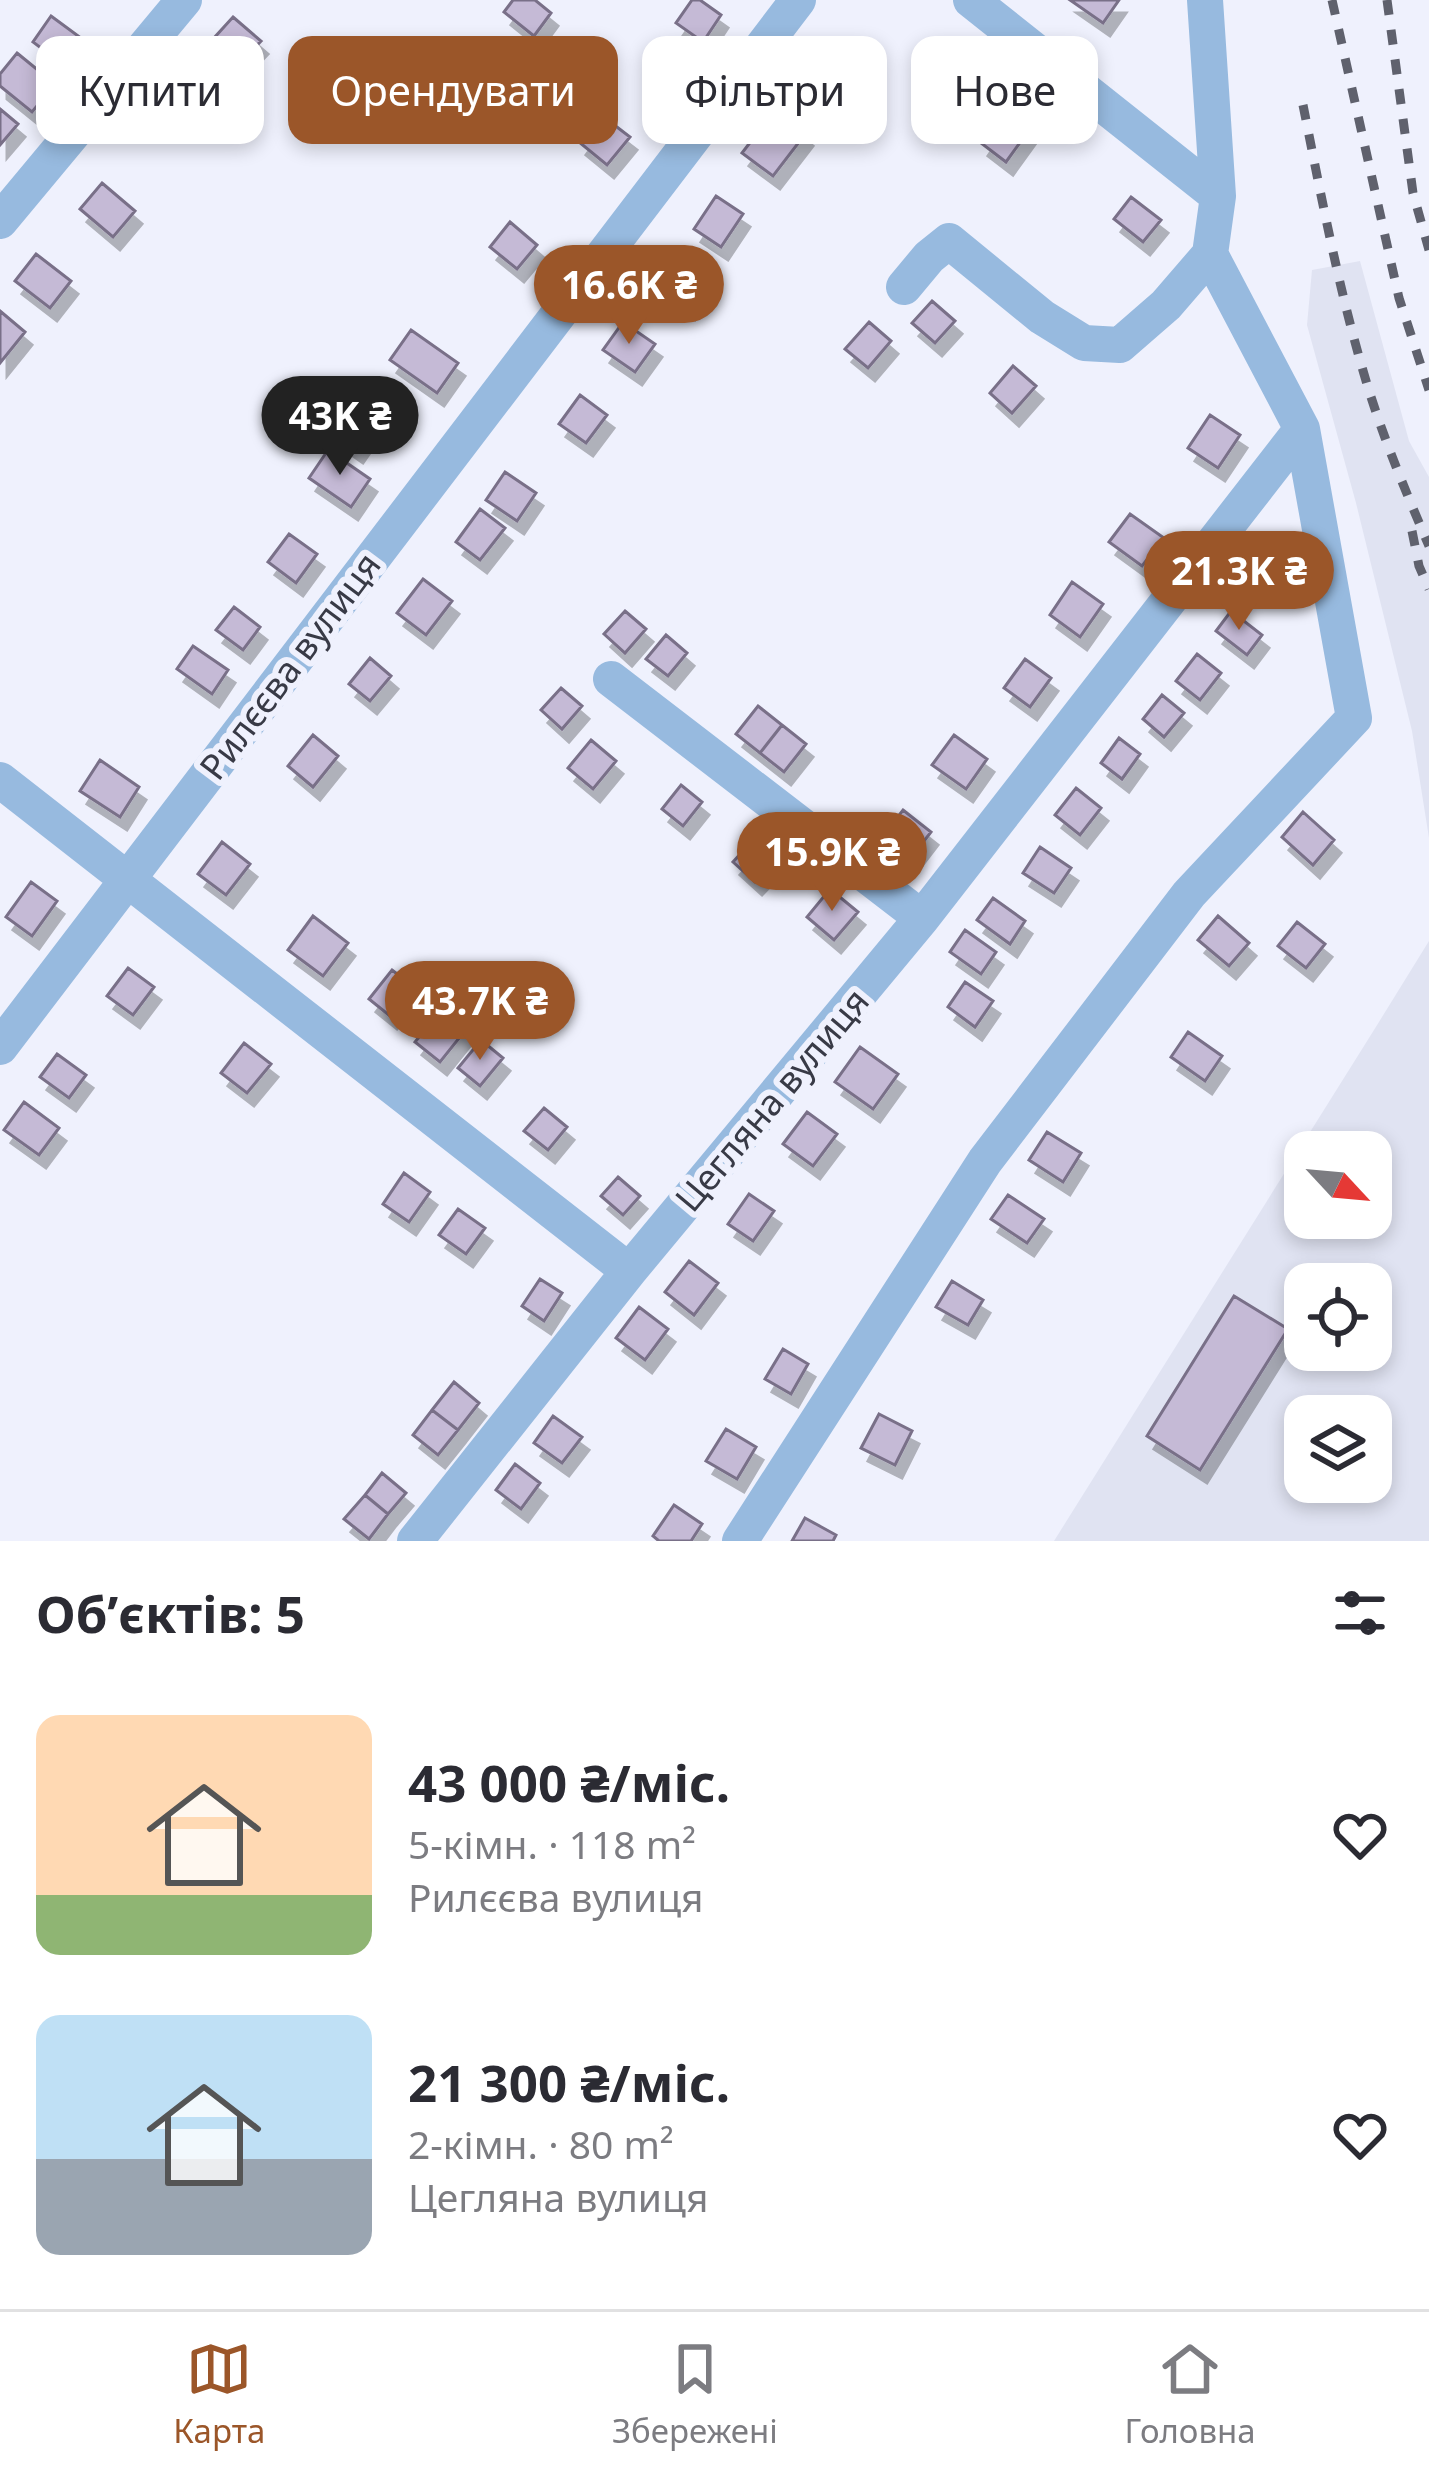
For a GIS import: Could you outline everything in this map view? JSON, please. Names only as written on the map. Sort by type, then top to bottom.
[{"type":"street","points":[[0,221],[184,0]]},
{"type":"street","name":"Рилєєва вулиця","points":[[0,1047],[798,0]]},
{"type":"street","points":[[971,0],[1218,196]]},
{"type":"street","points":[[904,287],[950,241],[1084,343],[1120,345],[1166,305],[1210,254],[1218,196],[1205,0]]},
{"type":"street","points":[[740,1541],[1010,1127],[1189,894],[1354,718],[1302,429],[1210,254]]},
{"type":"street","name":"Цегляна вулиця","points":[[415,1541],[629,1271],[922,918],[1302,429]]},
{"type":"street","points":[[611,679],[922,918]]},
{"type":"street","points":[[0,780],[629,1271]]},
{"type":"shaded area","points":[[1360,261],[1409,441],[1429,477],[1429,838],[1412,731],[1307,325],[1312,270]]},
{"type":"shaded area","points":[[1429,941],[1429,1541],[1054,1541],[1284,1173],[1284,1239],[1392,1239],[1392,1131],[1310,1131]]},
{"type":"building","points":[[513,0],[535,0],[551,13],[534,36],[504,12]]},
{"type":"building","points":[[692,0],[700,0],[721,15],[707,36],[694,36],[676,23]]},
{"type":"building","points":[[1070,0],[1119,0],[1103,23]]},
{"type":"building","points":[[51,16],[78,36],[37,36]]},
{"type":"building","points":[[233,17],[255,36],[216,36]]},
{"type":"building","points":[[17,53],[36,68],[32,112],[0,86],[0,74]]},
{"type":"building","points":[[0,109],[18,124],[0,145]]},
{"type":"building","points":[[618,128],[630,137],[607,165],[581,144],[618,144]]},
{"type":"building","points":[[749,144],[798,144],[773,176],[742,153]]},
{"type":"building","points":[[982,144],[1019,144],[1006,162]]},
{"type":"building","points":[[102,183],[135,211],[113,237],[80,209]]},
{"type":"building","points":[[716,196],[743,214],[721,247],[694,229]]},
{"type":"building","points":[[1131,197],[1161,220],[1143,242],[1114,219]]},
{"type":"building","points":[[510,222],[537,245],[517,269],[490,247]]},
{"type":"building","points":[[36,254],[71,281],[50,308],[15,281]]},
{"type":"building","points":[[669,255],[705,283],[688,307],[650,279]]},
{"type":"building","points":[[932,301],[955,321],[935,343],[912,323]]},
{"type":"building","points":[[0,311],[25,332],[0,363]]},
{"type":"building","points":[[623,322],[655,344],[635,372],[603,350]]},
{"type":"building","points":[[869,322],[891,341],[868,368],[845,349]]},
{"type":"building","points":[[411,330],[458,363],[437,393],[390,360]]},
{"type":"building","points":[[1013,366],[1036,386],[1012,413],[990,393]]},
{"type":"building","points":[[580,395],[607,415],[586,443],[559,424]]},
{"type":"building","points":[[339,399],[374,424],[356,450],[320,425]]},
{"type":"building","points":[[1210,415],[1240,435],[1218,468],[1188,448]]},
{"type":"building","points":[[328,450],[370,479],[351,507],[309,478]]},
{"type":"building","points":[[505,472],[536,493],[517,521],[486,500]]},
{"type":"building","points":[[480,509],[505,528],[480,560],[456,542]]},
{"type":"building","points":[[1130,514],[1164,538],[1142,566],[1109,542]]},
{"type":"building","points":[[289,534],[317,554],[296,583],[268,562]]},
{"type":"building","points":[[423,579],[452,601],[426,635],[397,613]]},
{"type":"building","points":[[1072,582],[1103,604],[1080,637],[1050,615]]},
{"type":"building","points":[[234,607],[260,627],[243,650],[216,630]]},
{"type":"building","points":[[625,611],[646,629],[625,653],[604,634]]},
{"type":"building","points":[[1231,611],[1262,635],[1247,655],[1216,631]]},
{"type":"building","points":[[666,635],[687,653],[668,676],[646,659]]},
{"type":"building","points":[[193,646],[228,670],[212,694],[177,669]]},
{"type":"building","points":[[1197,654],[1221,673],[1200,700],[1176,681]]},
{"type":"building","points":[[370,658],[391,676],[370,701],[349,684]]},
{"type":"building","points":[[1025,659],[1051,678],[1030,707],[1004,688]]},
{"type":"building","points":[[561,688],[582,706],[562,729],[541,710]]},
{"type":"building","points":[[1162,695],[1184,713],[1164,737],[1143,719]]},
{"type":"building","points":[[758,706],[782,725],[760,753],[736,734]]},
{"type":"building","points":[[782,725],[806,744],[784,772],[760,753]]},
{"type":"building","points":[[313,735],[338,756],[313,787],[288,766]]},
{"type":"building","points":[[954,735],[987,759],[966,789],[932,765]]},
{"type":"building","points":[[1119,738],[1140,754],[1122,779],[1101,763]]},
{"type":"building","points":[[591,740],[616,761],[593,789],[568,768]]},
{"type":"building","points":[[100,760],[139,787],[120,817],[80,791]]},
{"type":"building","points":[[681,785],[702,802],[683,826],[662,809]]},
{"type":"building","points":[[1076,788],[1101,808],[1080,835],[1055,815]]},
{"type":"building","points":[[903,810],[931,832],[908,862],[880,840]]},
{"type":"building","points":[[1303,812],[1334,840],[1313,865],[1282,837]]},
{"type":"building","points":[[755,838],[778,858],[755,882],[733,862]]},
{"type":"building","points":[[222,842],[250,864],[226,895],[198,874]]},
{"type":"building","points":[[1040,847],[1071,868],[1054,893],[1023,873]]},
{"type":"building","points":[[31,882],[57,901],[32,936],[6,917]]},
{"type":"building","points":[[830,889],[858,912],[834,940],[807,917]]},
{"type":"building","points":[[993,898],[1025,921],[1010,944],[977,920]]},
{"type":"building","points":[[313,916],[348,943],[323,976],[288,950]]},
{"type":"building","points":[[1218,916],[1249,943],[1229,966],[1198,940]]},
{"type":"building","points":[[1297,922],[1325,944],[1306,968],[1278,946]]},
{"type":"building","points":[[965,930],[996,952],[981,974],[950,952]]},
{"type":"building","points":[[128,968],[154,987],[133,1015],[107,996]]},
{"type":"building","points":[[392,970],[414,987],[390,1016],[369,999]]},
{"type":"building","points":[[965,982],[993,1001],[975,1027],[948,1007]]},
{"type":"building","points":[[443,1007],[468,1027],[440,1062],[415,1042]]},
{"type":"building","points":[[1188,1032],[1222,1056],[1205,1081],[1171,1057]]},
{"type":"building","points":[[481,1040],[503,1058],[480,1086],[458,1068]]},
{"type":"building","points":[[244,1043],[271,1064],[247,1093],[221,1073]]},
{"type":"building","points":[[860,1047],[898,1074],[873,1109],[835,1082]]},
{"type":"building","points":[[57,1054],[86,1075],[69,1098],[40,1077]]},
{"type":"building","points":[[24,1102],[59,1128],[39,1155],[4,1130]]},
{"type":"building","points":[[544,1108],[567,1127],[548,1150],[524,1131]]},
{"type":"building","points":[[807,1112],[837,1134],[813,1166],[783,1144]]},
{"type":"building","points":[[1047,1132],[1081,1153],[1063,1182],[1029,1160]]},
{"type":"building","points":[[404,1173],[430,1192],[409,1222],[383,1204]]},
{"type":"building","points":[[618,1177],[640,1196],[623,1215],[601,1196]]},
{"type":"building","points":[[749,1194],[774,1211],[753,1241],[728,1224]]},
{"type":"building","points":[[1008,1195],[1044,1219],[1027,1243],[991,1219]]},
{"type":"building","points":[[458,1209],[485,1228],[466,1254],[439,1235]]},
{"type":"building","points":[[689,1261],[718,1283],[694,1315],[665,1292]]},
{"type":"building","points":[[540,1279],[562,1293],[544,1321],[522,1306]]},
{"type":"building","points":[[952,1281],[983,1300],[968,1325],[936,1307]]},
{"type":"building","points":[[1234,1296],[1284,1327],[1284,1335],[1200,1470],[1147,1436]]},
{"type":"building","points":[[639,1307],[668,1329],[645,1360],[616,1338]]},
{"type":"building","points":[[783,1349],[808,1364],[791,1394],[765,1379]]},
{"type":"building","points":[[454,1382],[479,1403],[458,1430],[432,1410]]},
{"type":"building","points":[[432,1410],[458,1430],[438,1455],[413,1435]]},
{"type":"building","points":[[879,1414],[912,1431],[895,1465],[861,1448]]},
{"type":"building","points":[[553,1416],[582,1437],[562,1463],[534,1443]]},
{"type":"building","points":[[726,1429],[756,1447],[737,1479],[706,1461]]},
{"type":"building","points":[[515,1464],[540,1483],[521,1509],[496,1490]]},
{"type":"building","points":[[382,1473],[406,1493],[388,1514],[365,1495]]},
{"type":"building","points":[[365,1495],[388,1514],[369,1539],[344,1519]]},
{"type":"building","points":[[674,1505],[702,1524],[691,1541],[659,1541],[653,1536]]},
{"type":"building","points":[[805,1518],[836,1535],[833,1541],[792,1541]]},
{"type":"railway","points":[[1332,0],[1399,298],[1429,390]]},
{"type":"railway","points":[[1387,0],[1413,193],[1429,250]]},
{"type":"railway","points":[[1303,105],[1364,374],[1429,546]]},
{"type":"railway","points":[[1412,531],[1429,589]]}]
